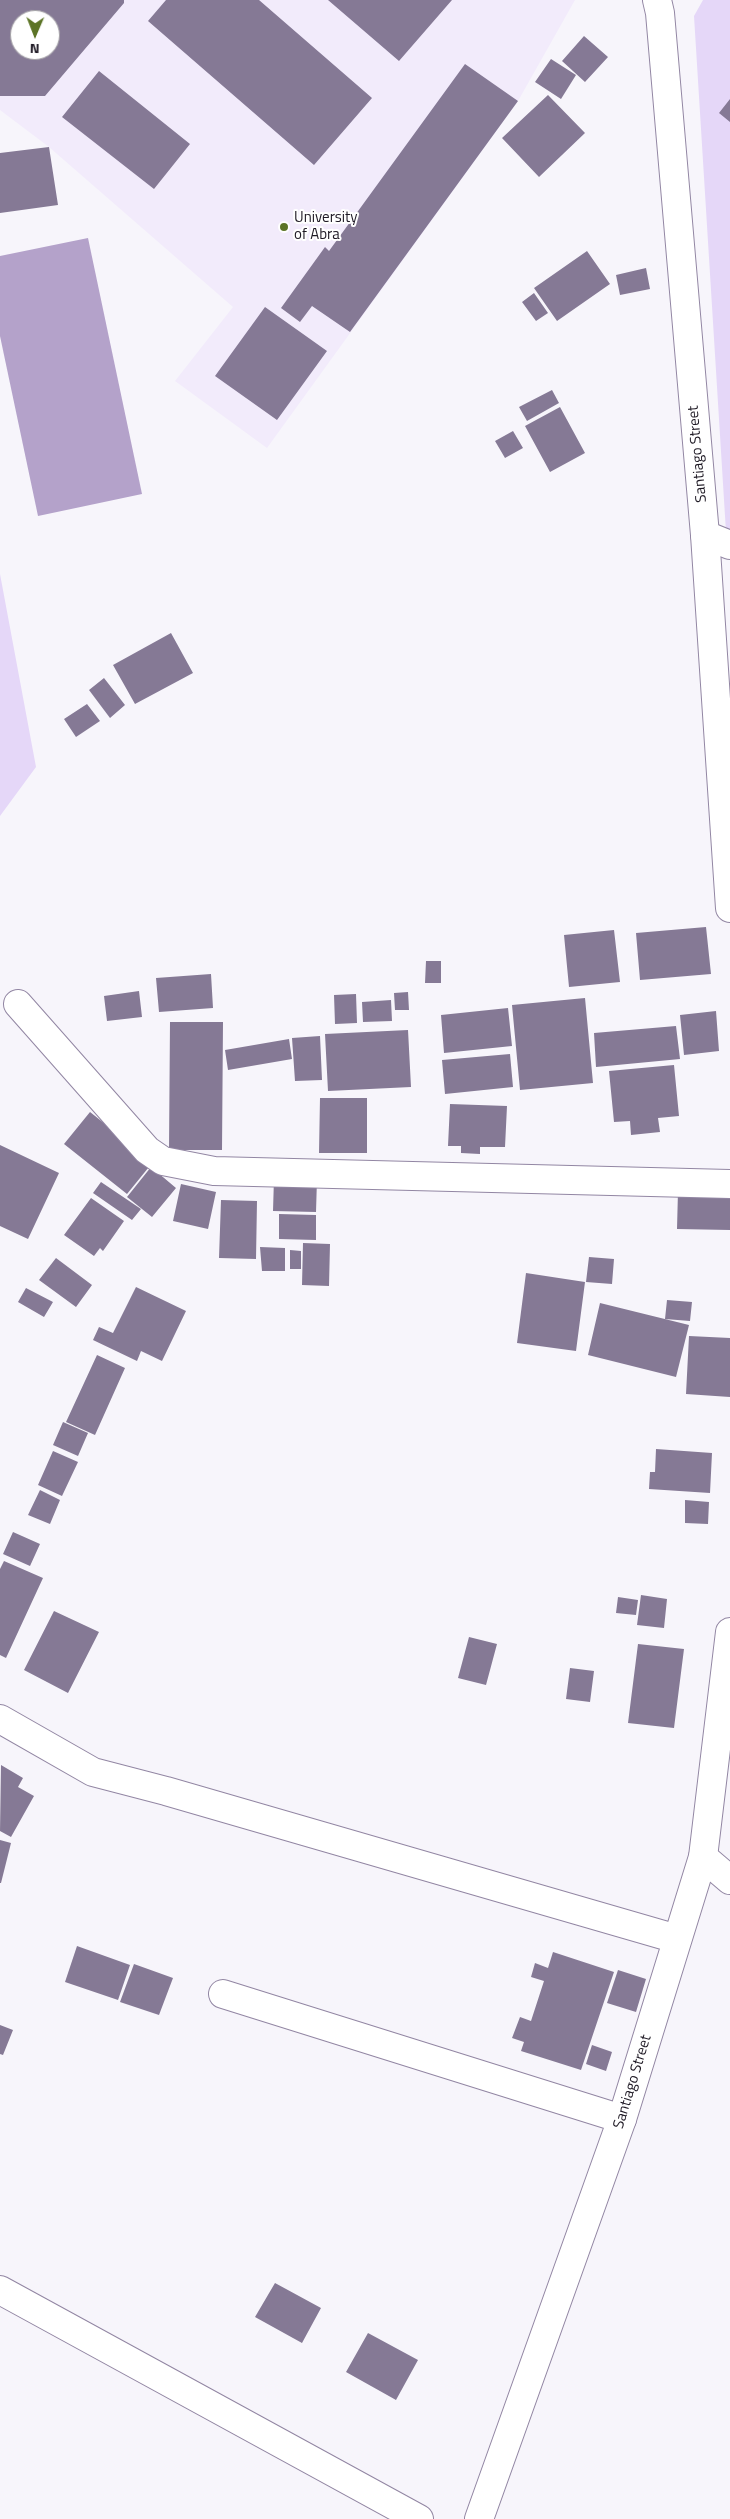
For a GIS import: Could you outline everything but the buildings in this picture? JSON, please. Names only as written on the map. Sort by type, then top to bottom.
[{"type":"street","name":"Santiago Street","points":[[662,4],[705,535],[730,908]]},
{"type":"street","points":[[705,535],[730,546]]},
{"type":"street","points":[[18,1004],[147,1150],[163,1161],[214,1171],[730,1184]]},
{"type":"street","name":"Santiago Street","points":[[479,2519],[622,2119],[703,1857],[730,1632]]},
{"type":"street","points":[[0,1719],[93,1772],[166,1791],[677,1939]]},
{"type":"street","points":[[703,1857],[730,1880]]},
{"type":"street","points":[[224,1994],[622,2119]]},
{"type":"street","points":[[0,2290],[419,2519]]},
{"type":"shaded area","name":"University of Abra","points":[[0,0],[575,0],[518,101],[267,448],[175,381],[233,307],[49,147],[0,110]]},
{"type":"shaded area","points":[[703,0],[730,0],[730,533],[726,532],[694,16]]},
{"type":"shaded area","points":[[88,238],[142,494],[38,516],[0,336],[0,256]]},
{"type":"shaded area","points":[[0,574],[36,767],[0,816]]},
{"type":"place","name":"University of Abra","points":[[284,227]]}]
